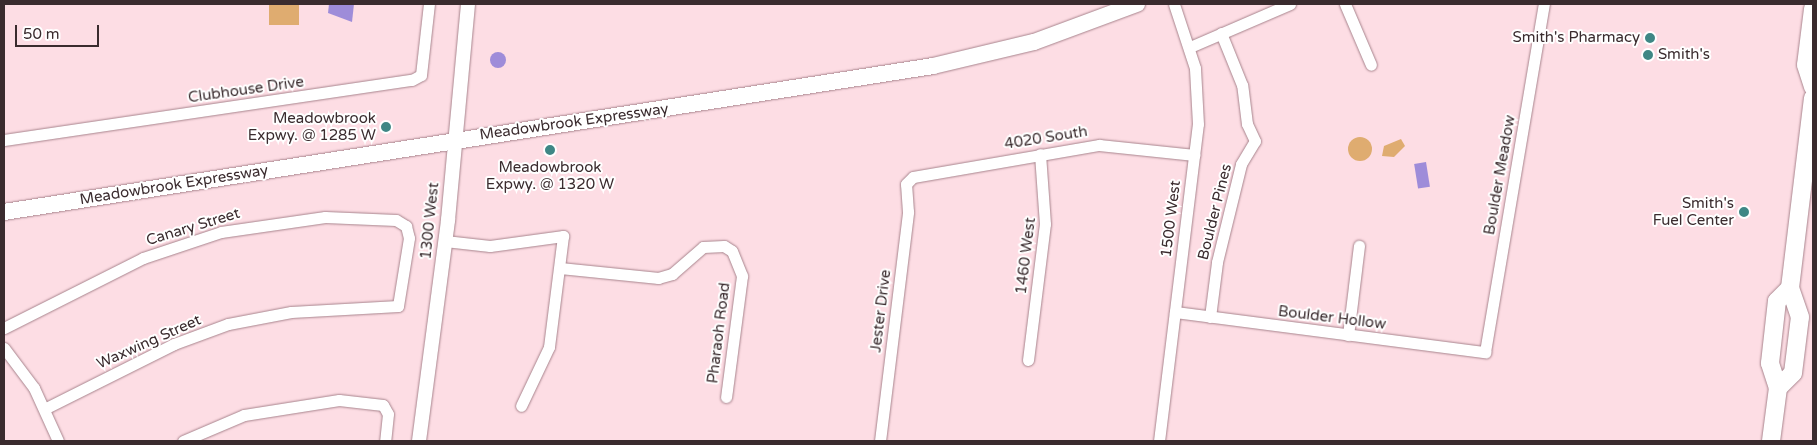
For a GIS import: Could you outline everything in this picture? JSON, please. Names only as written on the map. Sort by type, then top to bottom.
[{"type":"main road","name":"Meadowbrook Expressway","points":[[4,212],[933,66],[1034,42],[1137,4]]},
{"type":"main road","points":[[1813,9],[1806,65],[1813,87]]},
{"type":"main road","points":[[1778,388],[1793,373],[1800,317],[1790,288],[1813,98]]},
{"type":"main road","points":[[1772,441],[1778,388],[1770,363],[1778,301],[1790,288]]},
{"type":"street","name":"Clubhouse Drive","points":[[4,140],[412,80],[421,75],[429,4]]},
{"type":"street","name":"1300 West","points":[[419,441],[445,241],[468,4]]},
{"type":"street","name":"1500 West","points":[[1159,441],[1194,155],[1198,93],[1190,46],[1174,4]]},
{"type":"street","points":[[1190,46],[1290,4]]},
{"type":"street","points":[[1344,4],[1371,65]]},
{"type":"street","name":"Boulder Meadow","points":[[1485,352],[1544,4]]},
{"type":"street","name":"Boulder Pines","points":[[1210,317],[1217,262],[1241,164],[1255,141],[1247,124],[1242,85],[1221,33]]},
{"type":"street","name":"4020 South","points":[[906,184],[923,174],[1040,154],[1115,145],[1194,155]]},
{"type":"street","name":"1460 West","points":[[1028,360],[1046,216],[1040,154]]},
{"type":"street","name":"Jester Drive","points":[[880,441],[908,212],[906,184]]},
{"type":"street","name":"Canary Street","points":[[4,328],[136,261],[221,232],[325,217],[396,220],[406,226]]},
{"type":"street","name":"Waxwing Street","points":[[44,409],[174,344],[228,324],[292,312],[398,306],[410,238],[406,226]]},
{"type":"street","points":[[445,241],[490,246],[563,236],[549,347],[521,406]]},
{"type":"street","name":"Pharaoh Road","points":[[560,268],[658,278],[672,274],[703,247],[724,246],[732,251],[742,276],[726,397]]},
{"type":"street","points":[[1348,335],[1359,246]]},
{"type":"street","name":"Boulder Hollow","points":[[1175,312],[1485,352]]},
{"type":"street","points":[[4,348],[22,368],[44,409],[58,441]]},
{"type":"street","points":[[183,441],[244,415],[305,402],[370,400],[386,408],[385,441]]},
{"type":"shaded area","points":[[269,4],[299,4],[299,25],[269,25]]},
{"type":"shaded area","points":[[329,4],[354,4],[352,22],[328,13]]},
{"type":"shaded area","points":[[498,52],[504,54],[506,60],[504,66],[498,68],[492,66],[490,60],[492,54]]},
{"type":"shaded area","points":[[1360,137],[1368,141],[1372,149],[1368,157],[1360,161],[1352,157],[1348,149],[1352,141]]},
{"type":"shaded area","points":[[1401,139],[1405,146],[1394,157],[1382,156],[1384,146]]},
{"type":"shaded area","points":[[1426,162],[1430,187],[1418,189],[1414,164]]},
{"type":"place","name":"Smith's Pharmacy","points":[[1650,38]]},
{"type":"place","name":"Smith's","points":[[1648,55]]},
{"type":"place","name":"Meadowbrook Expwy. @ 1285 W","points":[[386,127]]},
{"type":"place","name":"Meadowbrook Expwy. @ 1320 W","points":[[550,150]]},
{"type":"place","name":"Smith's Fuel Center","points":[[1744,212]]}]
